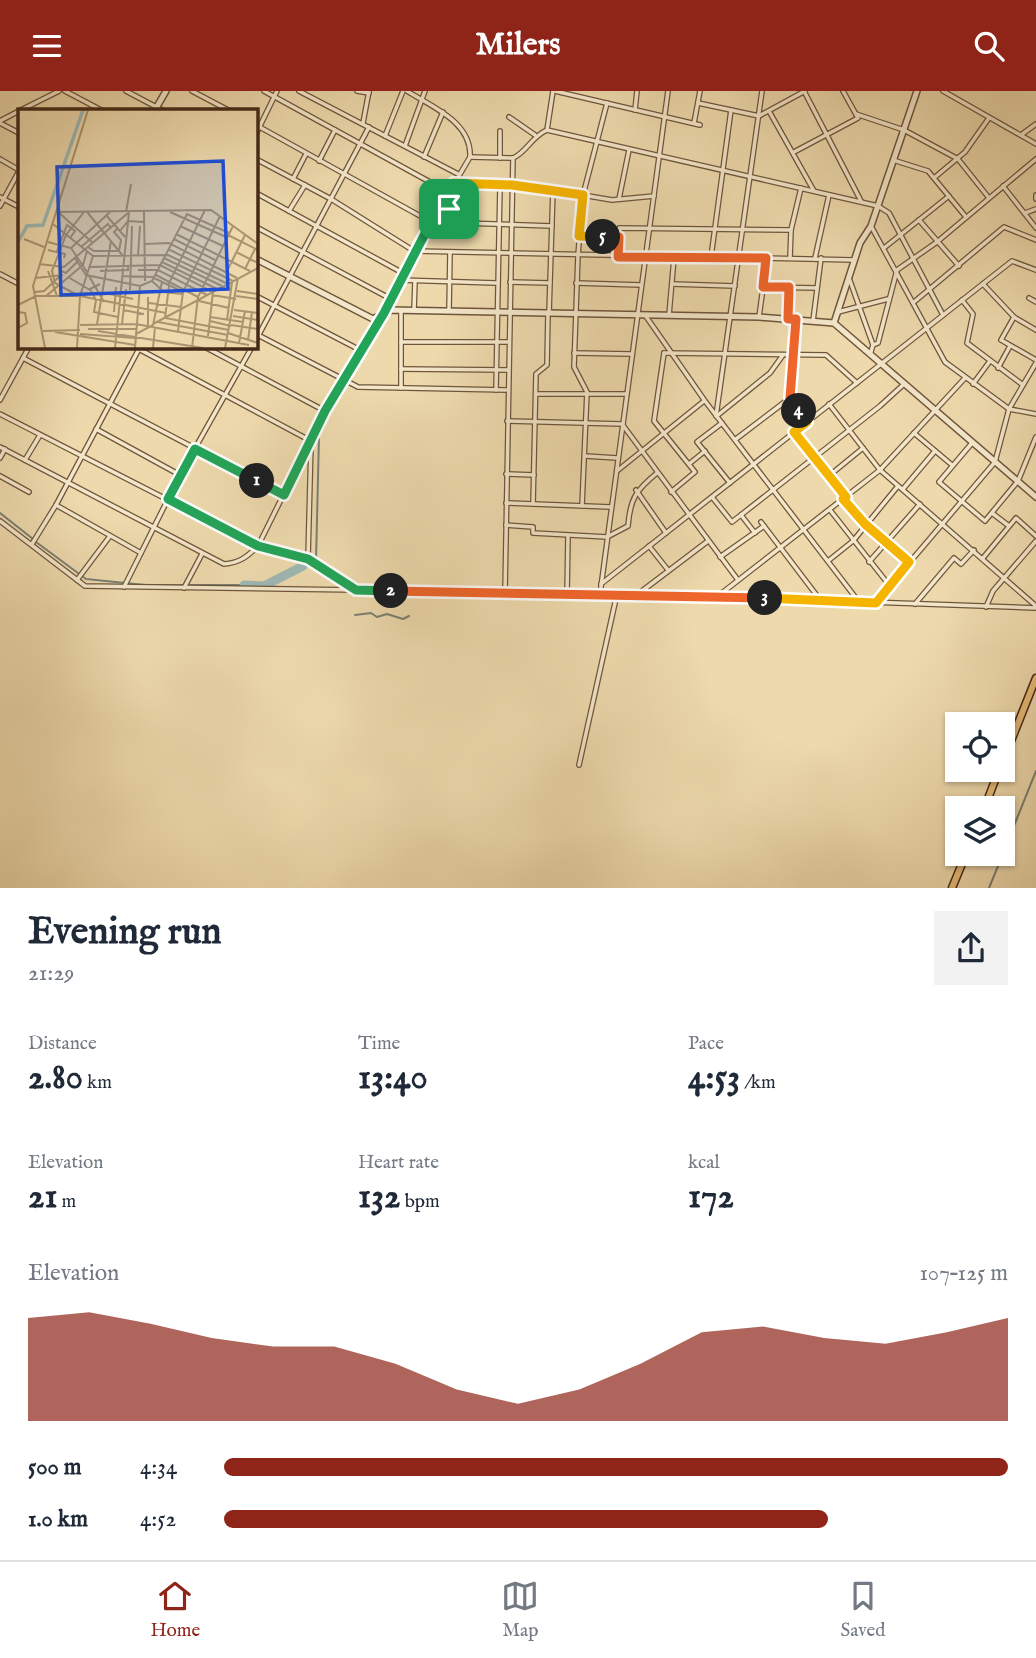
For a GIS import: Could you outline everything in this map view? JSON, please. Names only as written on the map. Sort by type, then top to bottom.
[{"type":"highway","points":[[1015,731],[1036,678]]},
{"type":"highway","points":[[952,888],[960,866]]},
{"type":"street","points":[[24,109],[59,91]]},
{"type":"street","points":[[65,91],[99,109]]},
{"type":"street","points":[[126,91],[158,109],[166,91]]},
{"type":"street","points":[[192,91],[226,109]]},
{"type":"street","points":[[264,91],[450,193]]},
{"type":"street","points":[[277,91],[257,126],[431,222],[552,226]]},
{"type":"street","points":[[299,91],[458,174]]},
{"type":"street","points":[[358,91],[369,92],[363,124]]},
{"type":"street","points":[[0,458],[2,448],[224,564],[237,563],[258,546],[325,411],[384,313],[402,272],[470,157],[471,144],[455,121],[405,91],[385,136]]},
{"type":"street","points":[[405,146],[425,91]]},
{"type":"street","points":[[548,130],[554,91],[697,125],[700,91]]},
{"type":"street","points":[[586,91],[586,98]]},
{"type":"street","points":[[635,110],[638,91]]},
{"type":"street","points":[[600,594],[635,315],[668,91]]},
{"type":"street","points":[[716,416],[762,91]]},
{"type":"street","points":[[698,103],[758,116],[805,91],[861,201]]},
{"type":"street","points":[[794,152],[858,118],[843,91]]},
{"type":"street","points":[[834,323],[862,236],[871,226],[917,91]]},
{"type":"street","points":[[943,91],[1036,144]]},
{"type":"street","points":[[582,506],[587,393],[574,367],[576,283],[583,195],[607,103]]},
{"type":"street","points":[[28,107],[33,109]]},
{"type":"street","points":[[711,258],[712,229],[731,110]]},
{"type":"street","points":[[769,111],[814,191]]},
{"type":"street","points":[[0,122],[18,112]]},
{"type":"street","points":[[424,156],[443,112]]},
{"type":"street","points":[[856,114],[904,130],[958,159],[989,198]]},
{"type":"street","points":[[509,117],[535,135]]},
{"type":"street","points":[[934,178],[958,159],[989,117]]},
{"type":"street","points":[[0,122],[18,132]]},
{"type":"street","points":[[1021,135],[1036,124]]},
{"type":"street","points":[[257,334],[369,127]]},
{"type":"street","points":[[319,161],[335,130]]},
{"type":"street","points":[[470,157],[520,156],[535,135],[548,130],[878,206],[889,213],[943,315]]},
{"type":"street","points":[[500,131],[500,158]]},
{"type":"street","points":[[619,199],[629,149]]},
{"type":"street","points":[[293,179],[306,155]]},
{"type":"street","points":[[505,592],[513,158]]},
{"type":"street","points":[[0,159],[18,169]]},
{"type":"street","points":[[873,345],[878,343],[897,270],[937,242],[1036,159]]},
{"type":"street","points":[[257,160],[331,199],[414,251],[645,258],[854,260]]},
{"type":"street","points":[[894,160],[928,171],[967,217]]},
{"type":"street","points":[[0,206],[18,172]]},
{"type":"street","points":[[454,183],[512,185],[619,199],[654,196]]},
{"type":"street","points":[[289,211],[305,185]]},
{"type":"street","points":[[495,390],[500,185]]},
{"type":"street","points":[[1003,186],[1036,228]]},
{"type":"street","points":[[790,258],[792,230],[801,188]]},
{"type":"street","points":[[533,504],[536,374],[547,365],[553,190]]},
{"type":"street","points":[[449,223],[450,193]]},
{"type":"street","points":[[257,194],[402,272]]},
{"type":"street","points":[[813,321],[818,258],[829,195]]},
{"type":"street","points":[[884,248],[949,196]]},
{"type":"street","points":[[2,198],[18,206]]},
{"type":"street","points":[[1025,213],[1036,208]]},
{"type":"street","points":[[919,220],[958,266]]},
{"type":"street","points":[[871,226],[945,362],[1009,409],[1036,414]]},
{"type":"street","points":[[914,302],[1004,227],[1036,240]]},
{"type":"street","points":[[257,228],[391,299]]},
{"type":"street","points":[[618,257],[619,228],[792,230]]},
{"type":"street","points":[[579,236],[619,237]]},
{"type":"street","points":[[449,311],[450,253]]},
{"type":"street","points":[[669,315],[674,258]]},
{"type":"street","points":[[759,317],[766,258]]},
{"type":"street","points":[[257,260],[365,318],[373,319],[384,313],[414,310],[759,317],[834,323],[1036,497]]},
{"type":"street","points":[[601,584],[1012,261],[1036,270]]},
{"type":"street","points":[[0,274],[18,283]]},
{"type":"street","points":[[849,278],[873,345],[873,351],[869,355]]},
{"type":"street","points":[[399,280],[496,283]]},
{"type":"street","points":[[414,310],[415,280]]},
{"type":"street","points":[[510,282],[550,283]]},
{"type":"street","points":[[576,283],[641,285]]},
{"type":"street","points":[[672,284],[735,286]]},
{"type":"street","points":[[983,284],[1014,317],[1036,330]]},
{"type":"street","points":[[763,287],[817,288]]},
{"type":"street","points":[[788,319],[789,287]]},
{"type":"street","points":[[257,296],[360,350]]},
{"type":"street","points":[[1030,298],[1036,302]]},
{"type":"street","points":[[838,312],[888,299]]},
{"type":"street","points":[[962,300],[973,314],[967,342],[1023,385]]},
{"type":"street","points":[[401,310],[401,388]]},
{"type":"street","points":[[645,315],[665,351],[654,421],[695,472],[671,492]]},
{"type":"street","points":[[876,603],[995,462],[1009,409],[1036,361],[1001,339],[1014,317]]},
{"type":"street","points":[[796,319],[790,398],[807,422]]},
{"type":"street","points":[[257,336],[358,387],[507,390]]},
{"type":"street","points":[[401,342],[509,342]]},
{"type":"street","points":[[998,368],[1010,346]]},
{"type":"street","points":[[0,400],[28,348]]},
{"type":"street","points":[[32,545],[56,505],[138,348]]},
{"type":"street","points":[[140,348],[311,441]]},
{"type":"street","points":[[207,348],[325,411]]},
{"type":"street","points":[[124,587],[180,475],[251,348]]},
{"type":"street","points":[[665,351],[826,355],[857,383]]},
{"type":"street","points":[[573,353],[631,354]]},
{"type":"street","points":[[672,353],[716,416],[859,603]]},
{"type":"street","points":[[716,416],[770,373],[783,355]]},
{"type":"street","points":[[23,358],[284,495]]},
{"type":"street","points":[[973,384],[990,361]]},
{"type":"street","points":[[401,369],[508,370]]},
{"type":"street","points":[[718,596],[880,470],[964,378]]},
{"type":"street","points":[[712,497],[732,521],[850,430],[903,384]]},
{"type":"street","points":[[536,394],[626,394]]},
{"type":"street","points":[[735,439],[790,398]]},
{"type":"street","points":[[616,472],[705,401]]},
{"type":"street","points":[[830,404],[880,470],[1036,607]]},
{"type":"street","points":[[0,414],[258,546],[308,559],[356,590]]},
{"type":"street","points":[[507,421],[622,424]]},
{"type":"street","points":[[722,423],[698,442],[730,483]]},
{"type":"street","points":[[622,424],[738,580]]},
{"type":"street","points":[[96,429],[180,475]]},
{"type":"street","points":[[794,432],[865,524],[909,562]]},
{"type":"street","points":[[914,433],[953,465]]},
{"type":"street","points":[[25,460],[40,434]]},
{"type":"street","points":[[972,443],[939,482],[985,521],[1018,481],[1036,440]]},
{"type":"street","points":[[308,559],[311,441]]},
{"type":"street","points":[[829,476],[863,448]]},
{"type":"street","points":[[689,464],[705,451]]},
{"type":"street","points":[[903,489],[935,451]]},
{"type":"street","points":[[584,456],[617,459]]},
{"type":"street","points":[[506,525],[533,527],[533,533],[607,537],[628,526],[629,506],[636,490],[657,473]]},
{"type":"street","points":[[506,474],[534,475]]},
{"type":"street","points":[[0,475],[29,492]]},
{"type":"street","points":[[828,561],[853,541],[898,485]]},
{"type":"street","points":[[636,490],[666,533]]},
{"type":"street","points":[[506,503],[611,507]]},
{"type":"street","points":[[869,562],[920,504]]},
{"type":"street","points":[[56,505],[141,553]]},
{"type":"street","points":[[830,510],[890,585]]},
{"type":"street","points":[[992,513],[1009,526]]},
{"type":"street","points":[[741,515],[755,533]]},
{"type":"street","points":[[982,558],[1016,518],[1036,538],[993,591],[986,607]]},
{"type":"street","points":[[0,521],[80,577],[85,586],[638,594],[1036,607]]},
{"type":"street","points":[[720,557],[755,533],[763,524],[821,601]]},
{"type":"street","points":[[567,593],[568,535]]},
{"type":"street","points":[[80,577],[110,536]]},
{"type":"street","points":[[638,594],[708,541]]},
{"type":"street","points":[[649,546],[668,570]]},
{"type":"street","points":[[914,604],[954,558],[961,564],[974,550]]},
{"type":"street","points":[[184,588],[202,554]]},
{"type":"street","points":[[579,765],[617,594]]},
{"type":"waterway","points":[[342,387],[319,436],[316,561],[363,588],[408,589]]},
{"type":"waterway","points":[[0,513],[33,539]]},
{"type":"waterway","points":[[36,542],[86,579],[145,585]]},
{"type":"waterway","points":[[244,585],[264,586],[303,566]]},
{"type":"waterway","points":[[154,585],[244,585]]},
{"type":"waterway","points":[[355,615],[371,613],[377,617],[387,614],[403,619],[409,616]]},
{"type":"waterway","points":[[1015,823],[1036,771]]},
{"type":"waterway","points":[[989,888],[998,866]]},
{"type":"route","points":[[454,183],[553,190],[583,195],[579,236],[619,237],[618,257],[766,258],[763,287],[789,287],[788,319],[796,319],[790,398],[807,422],[794,432],[846,497],[843,499],[865,524],[909,562],[876,603],[638,594],[356,590],[308,559],[258,546],[168,499],[195,449],[284,495],[325,411],[384,313],[402,272],[431,222],[449,223],[449,209],[454,183]]}]
